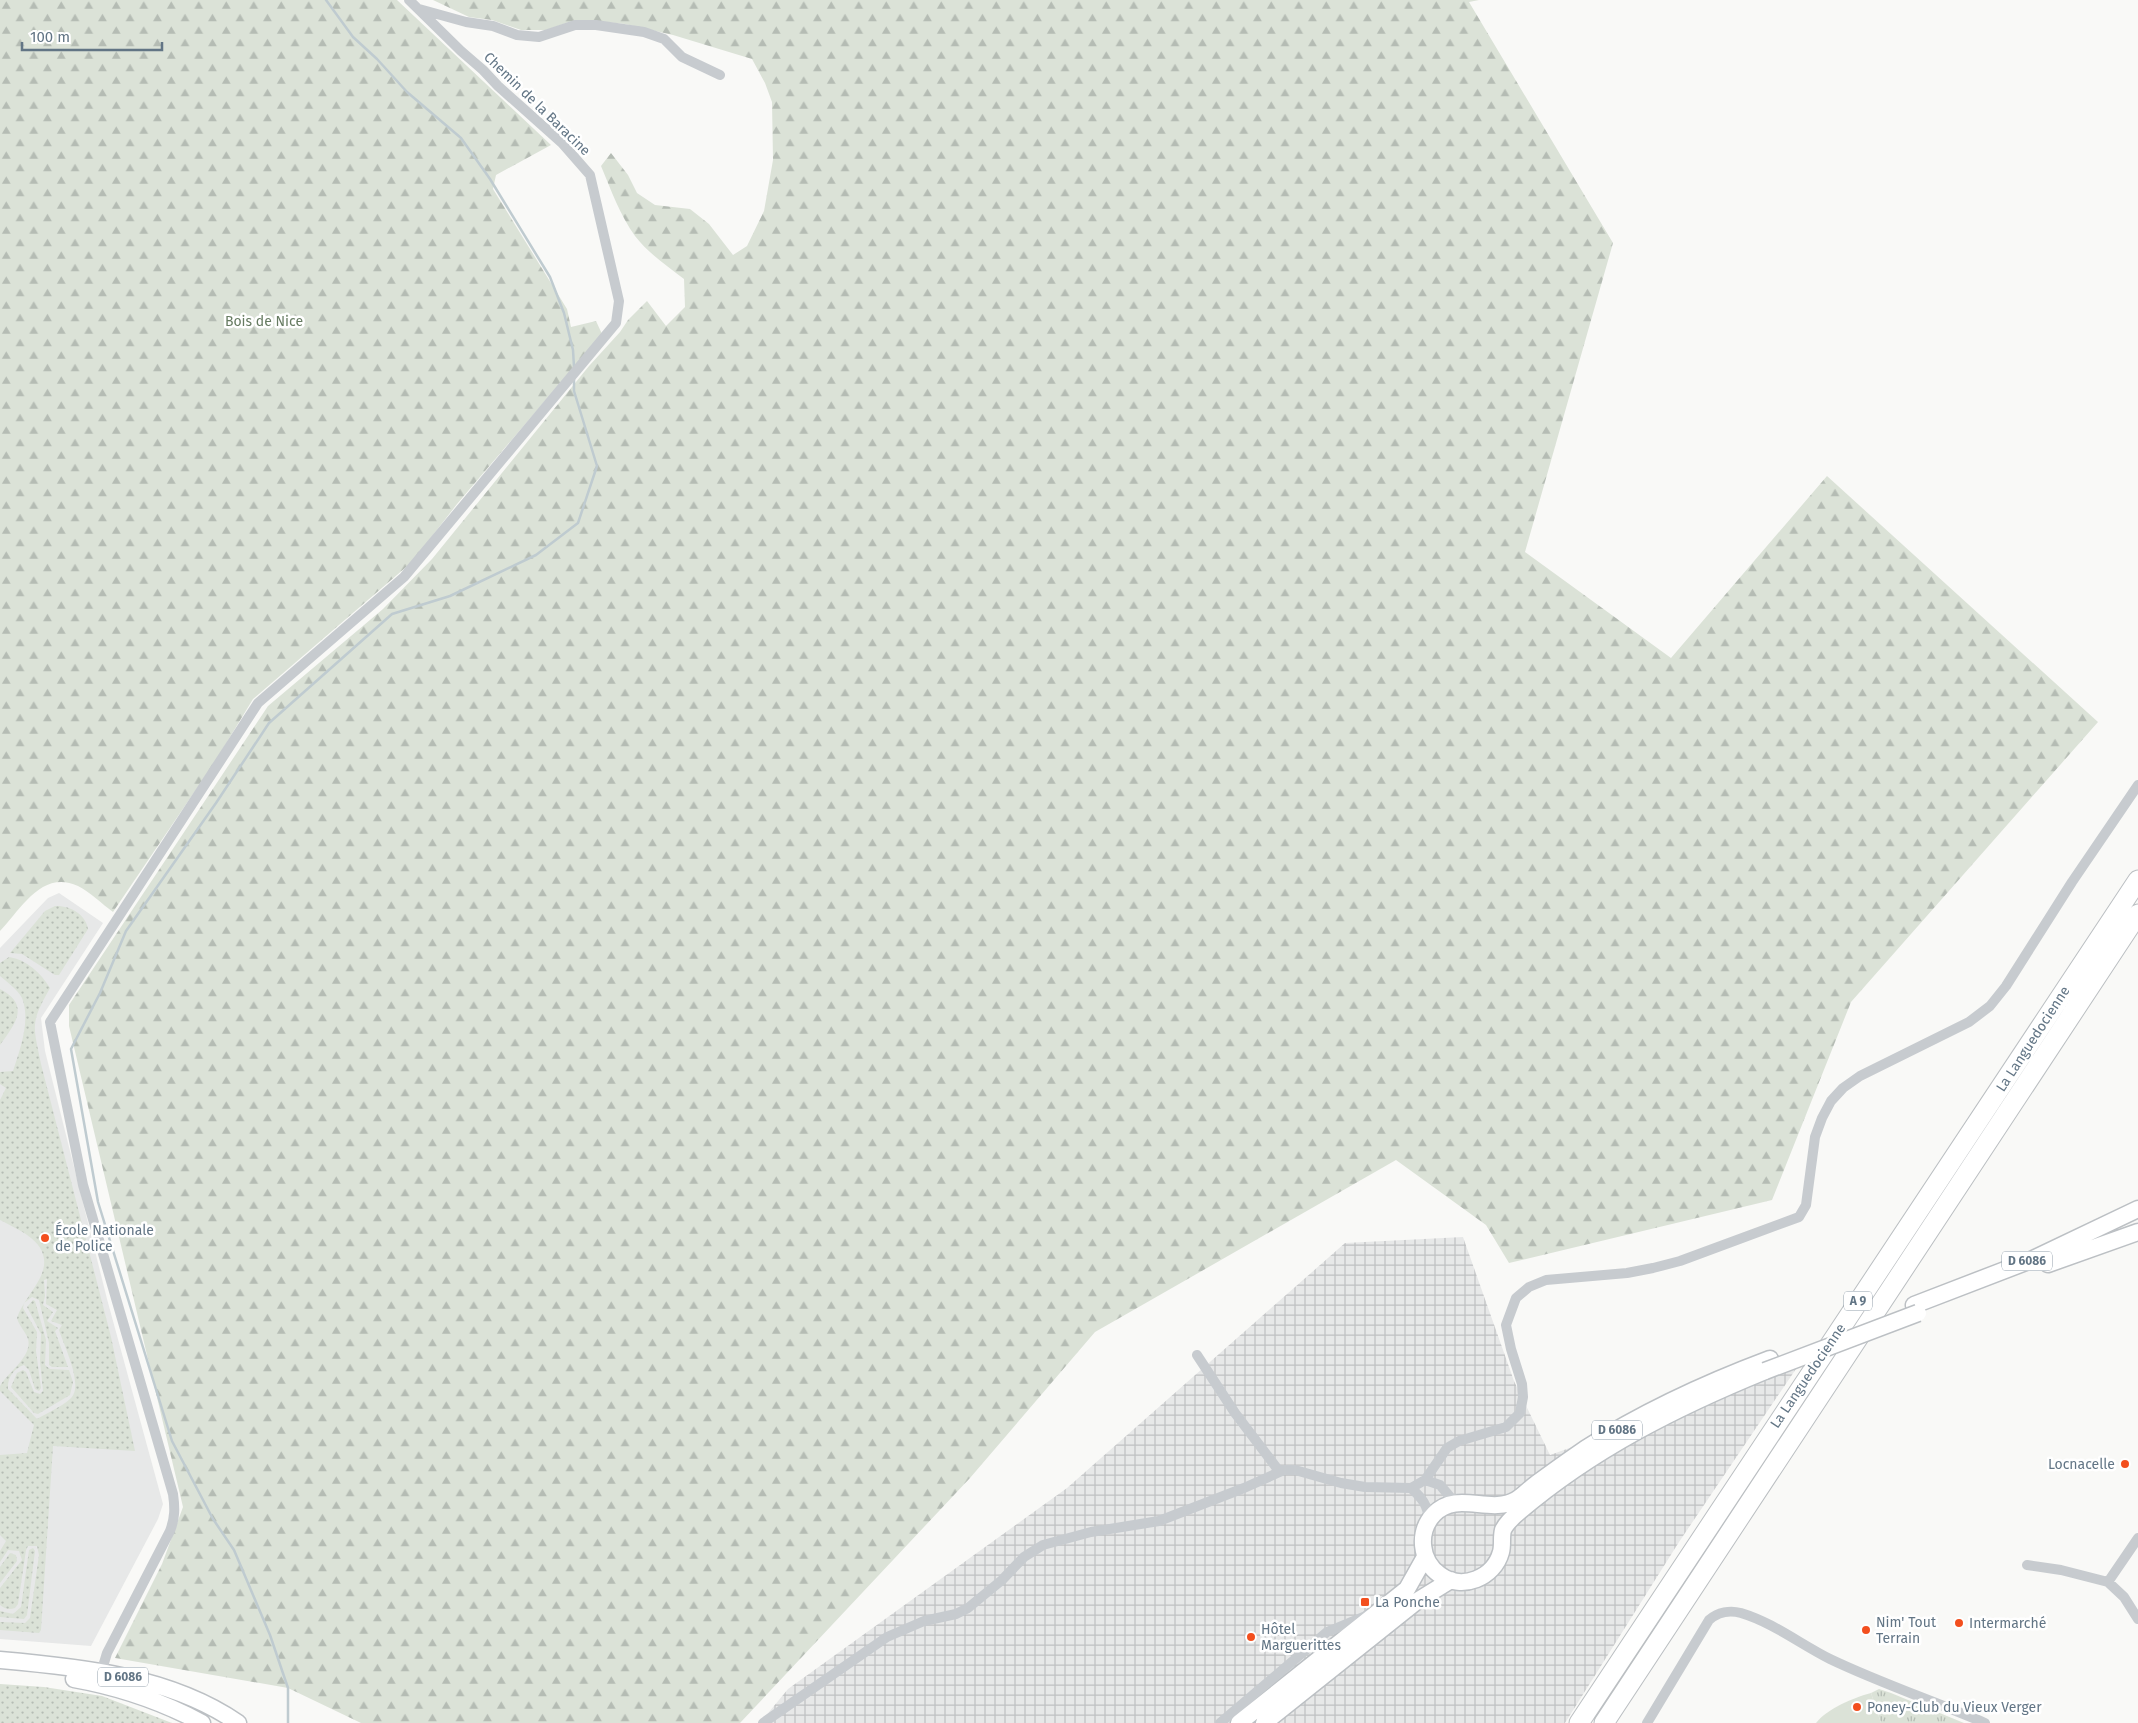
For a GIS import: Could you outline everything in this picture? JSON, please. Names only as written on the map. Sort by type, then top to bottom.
[{"type":"highway","name":"La Languedocienne","points":[[1579,1723],[2138,880]]},
{"type":"highway","name":"La Languedocienne","points":[[1604,1723],[2138,914]]},
{"type":"main road","name":"D 6086","points":[[1916,1309],[2031,1260],[2138,1209]]},
{"type":"main road","name":"D 6086","points":[[1465,1502],[1498,1505],[1515,1500],[1586,1449],[1649,1413],[1712,1382],[1768,1365],[1916,1309],[2048,1264],[2138,1222]]},
{"type":"main road","points":[[2048,1264],[2138,1232]]},
{"type":"main road","name":"D 6086","points":[[1502,1538],[1505,1527],[1514,1515],[1552,1485],[1597,1454],[1668,1414],[1768,1365]]},
{"type":"main road","points":[[1465,1502],[1487,1510],[1495,1518],[1502,1538],[1502,1551],[1497,1563],[1488,1573],[1477,1580],[1464,1582],[1451,1580],[1440,1575],[1432,1567],[1426,1557],[1423,1538],[1429,1521],[1442,1508],[1465,1502]]},
{"type":"main road","points":[[1239,1723],[1406,1589],[1426,1557]]},
{"type":"main road","points":[[1264,1723],[1417,1601],[1451,1580]]},
{"type":"main road","name":"D 6086","points":[[0,1660],[101,1673],[145,1683],[192,1698],[238,1723]]},
{"type":"main road","name":"D 6086","points":[[0,1671],[57,1677],[121,1689],[169,1707],[202,1723]]},
{"type":"street","name":"Chemin de la Baracine","points":[[101,1673],[107,1653],[170,1531],[174,1521],[175,1507],[173,1494],[83,1185],[50,1022],[258,703],[404,576],[616,323],[620,301],[590,174],[562,144],[408,0]]},
{"type":"street","points":[[418,9],[466,22],[493,26],[517,35],[539,37],[575,25],[596,25],[644,32],[664,39],[682,57],[720,75]]},
{"type":"street","points":[[763,1723],[887,1637],[924,1620],[963,1611],[1002,1580],[1024,1557],[1043,1545],[1091,1532],[1159,1520],[1244,1488],[1278,1471],[1295,1470],[1366,1488],[1411,1488],[1425,1480],[1447,1448],[1459,1441],[1506,1427],[1520,1413],[1523,1397],[1522,1384],[1506,1325],[1516,1298],[1529,1287],[1546,1280],[1627,1273],[1680,1261],[1799,1217],[1806,1205],[1815,1137],[1822,1118],[1832,1101],[1843,1088],[1860,1076],[1969,1022],[1990,1006],[2010,980],[2072,882],[2138,785]]},
{"type":"street","points":[[1198,1355],[1235,1413],[1278,1471]]},
{"type":"street","points":[[1425,1480],[1440,1485],[1451,1498],[1465,1502]]},
{"type":"street","points":[[1411,1488],[1424,1502],[1428,1510],[1429,1521]]},
{"type":"street","points":[[2108,1582],[2138,1538]]},
{"type":"street","points":[[2027,1565],[2061,1570],[2108,1582],[2124,1597],[2138,1619]]},
{"type":"street","points":[[1220,1723],[1327,1632],[1387,1605]]},
{"type":"street","points":[[1647,1723],[1709,1620],[1718,1614],[1731,1612],[1747,1615],[1783,1631],[1803,1645],[1858,1672],[1985,1723]]},
{"type":"shaded area","name":"École Nationale de Police","points":[[59,893],[103,923],[41,1018],[45,1051],[107,1299],[163,1504],[158,1519],[91,1646],[0,1639],[0,948],[48,898]]},
{"type":"shaded area","points":[[1463,1237],[1514,1381],[1550,1455],[1798,1366],[1679,1542],[1565,1723],[760,1723],[788,1689],[1067,1488],[1345,1243]]},
{"type":"green space","name":"Bois de Nice","points":[[0,0],[397,0],[551,145],[496,175],[493,189],[567,309],[571,327],[596,321],[602,334],[457,504],[412,562],[253,699],[216,760],[113,912],[78,886],[65,882],[54,883],[43,887],[33,894],[0,931]]},
{"type":"green space","points":[[433,0],[1479,0],[1469,2],[1613,243],[1525,552],[1671,658],[1827,476],[2098,722],[1851,1002],[1772,1200],[1509,1263],[1486,1225],[1396,1160],[1095,1332],[970,1478],[740,1723],[361,1723],[288,1688],[115,1658],[162,1564],[183,1507],[69,1026],[69,1005],[268,706],[383,609],[432,559],[589,366],[620,332],[628,320],[647,301],[666,326],[685,307],[684,279],[640,242],[620,211],[601,166],[611,153],[628,175],[637,193],[655,205],[690,209],[709,224],[733,255],[747,246],[764,211],[773,160],[772,102],[765,83],[752,59],[673,35],[625,24],[587,20],[569,22],[546,30],[521,30],[492,20],[469,17]]},
{"type":"green space","points":[[55,906],[66,907],[76,912],[84,919],[88,929],[59,975],[55,975],[22,954],[10,953],[45,911]]},
{"type":"green space","points":[[9,957],[22,961],[37,972],[50,988],[36,1017],[36,1040],[111,1337],[135,1451],[53,1446],[41,1630],[39,1633],[0,1630],[0,1622],[25,1623],[30,1618],[39,1555],[37,1546],[28,1546],[18,1604],[15,1608],[11,1609],[0,1605],[0,1588],[22,1560],[19,1551],[8,1550],[0,1562],[0,1551],[6,1541],[0,1535],[0,1455],[27,1453],[34,1425],[0,1391],[3,1381],[23,1358],[29,1345],[27,1336],[17,1318],[24,1304],[23,1308],[37,1332],[36,1351],[41,1388],[39,1391],[35,1389],[29,1370],[24,1365],[17,1368],[12,1374],[8,1389],[37,1419],[70,1399],[74,1393],[75,1385],[72,1366],[59,1330],[62,1325],[51,1321],[57,1310],[46,1304],[47,1279],[44,1280],[45,1296],[43,1305],[53,1312],[47,1321],[58,1328],[55,1331],[68,1367],[52,1367],[49,1365],[49,1343],[39,1300],[32,1297],[25,1303],[40,1278],[44,1267],[44,1257],[40,1248],[27,1235],[0,1220],[0,1100],[6,1088],[0,1084],[0,1072],[13,1071],[24,1035],[25,1016],[22,998],[0,976],[0,963]]},
{"type":"green space","points":[[0,989],[10,995],[18,1008],[15,1022],[0,1045]]},
{"type":"green space","points":[[33,1300],[35,1301],[46,1340],[45,1365],[50,1369],[69,1370],[73,1382],[70,1395],[38,1414],[34,1413],[11,1387],[17,1373],[23,1370],[26,1372],[34,1392],[40,1394],[43,1391],[40,1361],[41,1334],[27,1307]]},
{"type":"green space","points":[[33,1548],[35,1551],[27,1615],[24,1619],[0,1617],[0,1611],[13,1614],[21,1607],[29,1550]]},
{"type":"green space","points":[[10,1553],[16,1555],[17,1561],[0,1583],[0,1567]]},
{"type":"green space","points":[[0,1684],[44,1687],[102,1696],[172,1723],[0,1723]]},
{"type":"green space","points":[[1879,1689],[1964,1723],[1881,1723],[1871,1693]]},
{"type":"green space","name":"Poney-Club du Vieux Verger","points":[[1871,1693],[1881,1723],[1816,1723],[1834,1708]]},
{"type":"waterway","points":[[326,0],[353,37],[377,59],[407,92],[461,138],[490,179],[550,277],[564,313],[573,350],[574,367]]},
{"type":"waterway","points":[[288,1723],[288,1688],[270,1635],[234,1550],[213,1519],[172,1441],[98,1202],[71,1049],[100,993],[126,931],[216,803],[269,723],[392,614],[450,596],[536,555],[578,523],[597,466],[574,391],[574,378]]},
{"type":"place","name":"École Nationale de Police","points":[[45,1238]]},
{"type":"place","name":"Locnacelle","points":[[2125,1464]]},
{"type":"place","name":"La Ponche","points":[[1365,1602]]},
{"type":"place","name":"Intermarché","points":[[1959,1623]]},
{"type":"place","name":"Nim' Tout Terrain","points":[[1866,1630]]},
{"type":"place","name":"Hôtel Marguerittes","points":[[1251,1637]]},
{"type":"place","name":"Poney-Club du Vieux Verger","points":[[1857,1707]]}]
